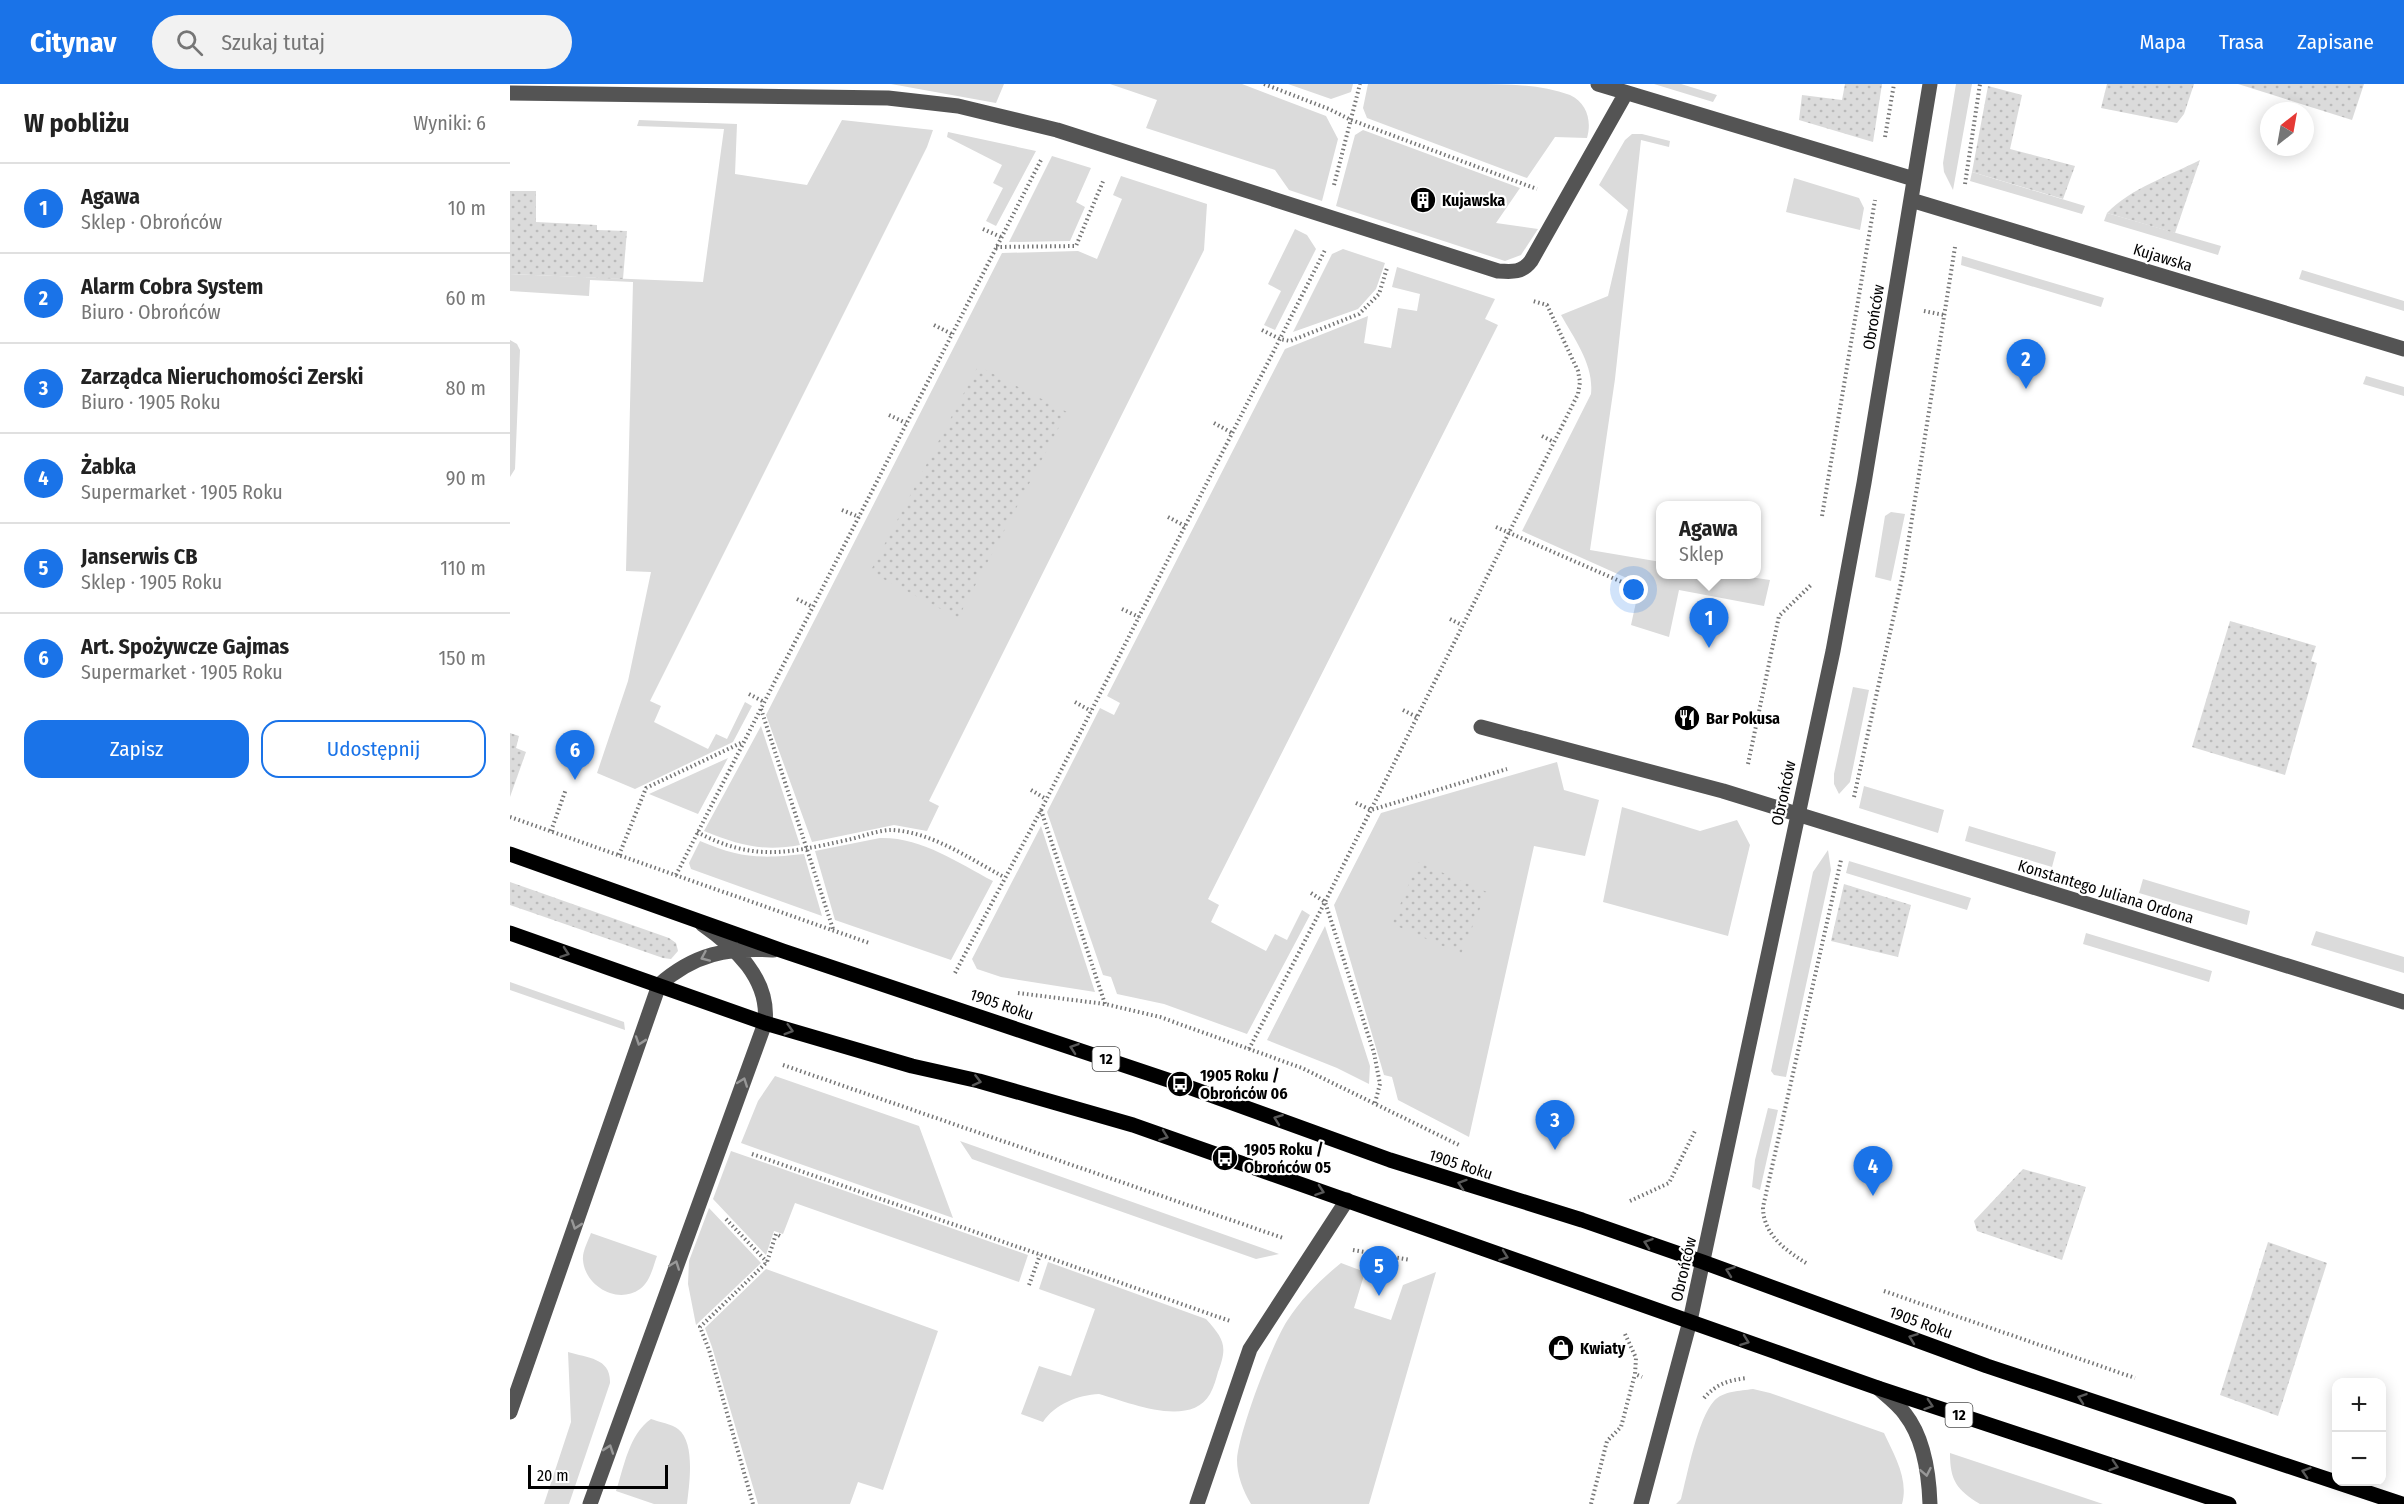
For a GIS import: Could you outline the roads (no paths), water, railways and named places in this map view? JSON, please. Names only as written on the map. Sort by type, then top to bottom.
[{"type":"main road","name":"1905 Roku","points":[[510,854],[783,951],[1159,1076],[1390,1160],[1582,1220],[1987,1366],[2402,1504]]},
{"type":"main road","name":"12","points":[[510,933],[765,1023],[912,1066],[979,1081],[1082,1109],[1878,1388],[2229,1504]]},
{"type":"street","points":[[1598,84],[1914,179]]},
{"type":"street","name":"Obrońców","points":[[1641,1504],[1690,1322],[1833,651],[1854,539],[1930,84]]},
{"type":"street","points":[[510,93],[888,98],[958,106],[1057,130],[1497,271],[1518,272],[1531,261],[1626,93]]},
{"type":"street","name":"Kujawska","points":[[1911,200],[2404,349]]},
{"type":"street","name":"Konstantego Juliana Ordona","points":[[1481,727],[1751,799],[2404,1002]]},
{"type":"street","points":[[590,1504],[765,1023],[766,1007],[763,993],[753,972],[734,950],[694,918]]},
{"type":"street","points":[[510,1412],[659,986],[671,975],[705,956],[734,950],[783,951]]},
{"type":"street","points":[[1197,1504],[1244,1363],[1260,1332],[1347,1200]]},
{"type":"street","points":[[1878,1388],[1906,1414],[1916,1433],[1926,1468],[1930,1504]]},
{"type":"place","name":"Kujawska","points":[[1423,200]]},
{"type":"place","name":"Alarm Cobra System","points":[[2026,389]]},
{"type":"place","name":"Agawa","points":[[1709,648]]},
{"type":"place","name":"Bar Pokusa","points":[[1687,718]]},
{"type":"place","name":"Art. Spożywcze Gajmas","points":[[575,780]]},
{"type":"place","name":"1905 Roku / Obrońców 06","points":[[1180,1084]]},
{"type":"place","name":"Zarządca Nieruchomości Zerski","points":[[1555,1150]]},
{"type":"place","name":"1905 Roku / Obrońców 05","points":[[1225,1158]]},
{"type":"place","name":"Żabka","points":[[1873,1196]]},
{"type":"place","name":"Janserwis CB","points":[[1379,1296]]},
{"type":"place","name":"Kwiaty","points":[[1561,1348]]}]
